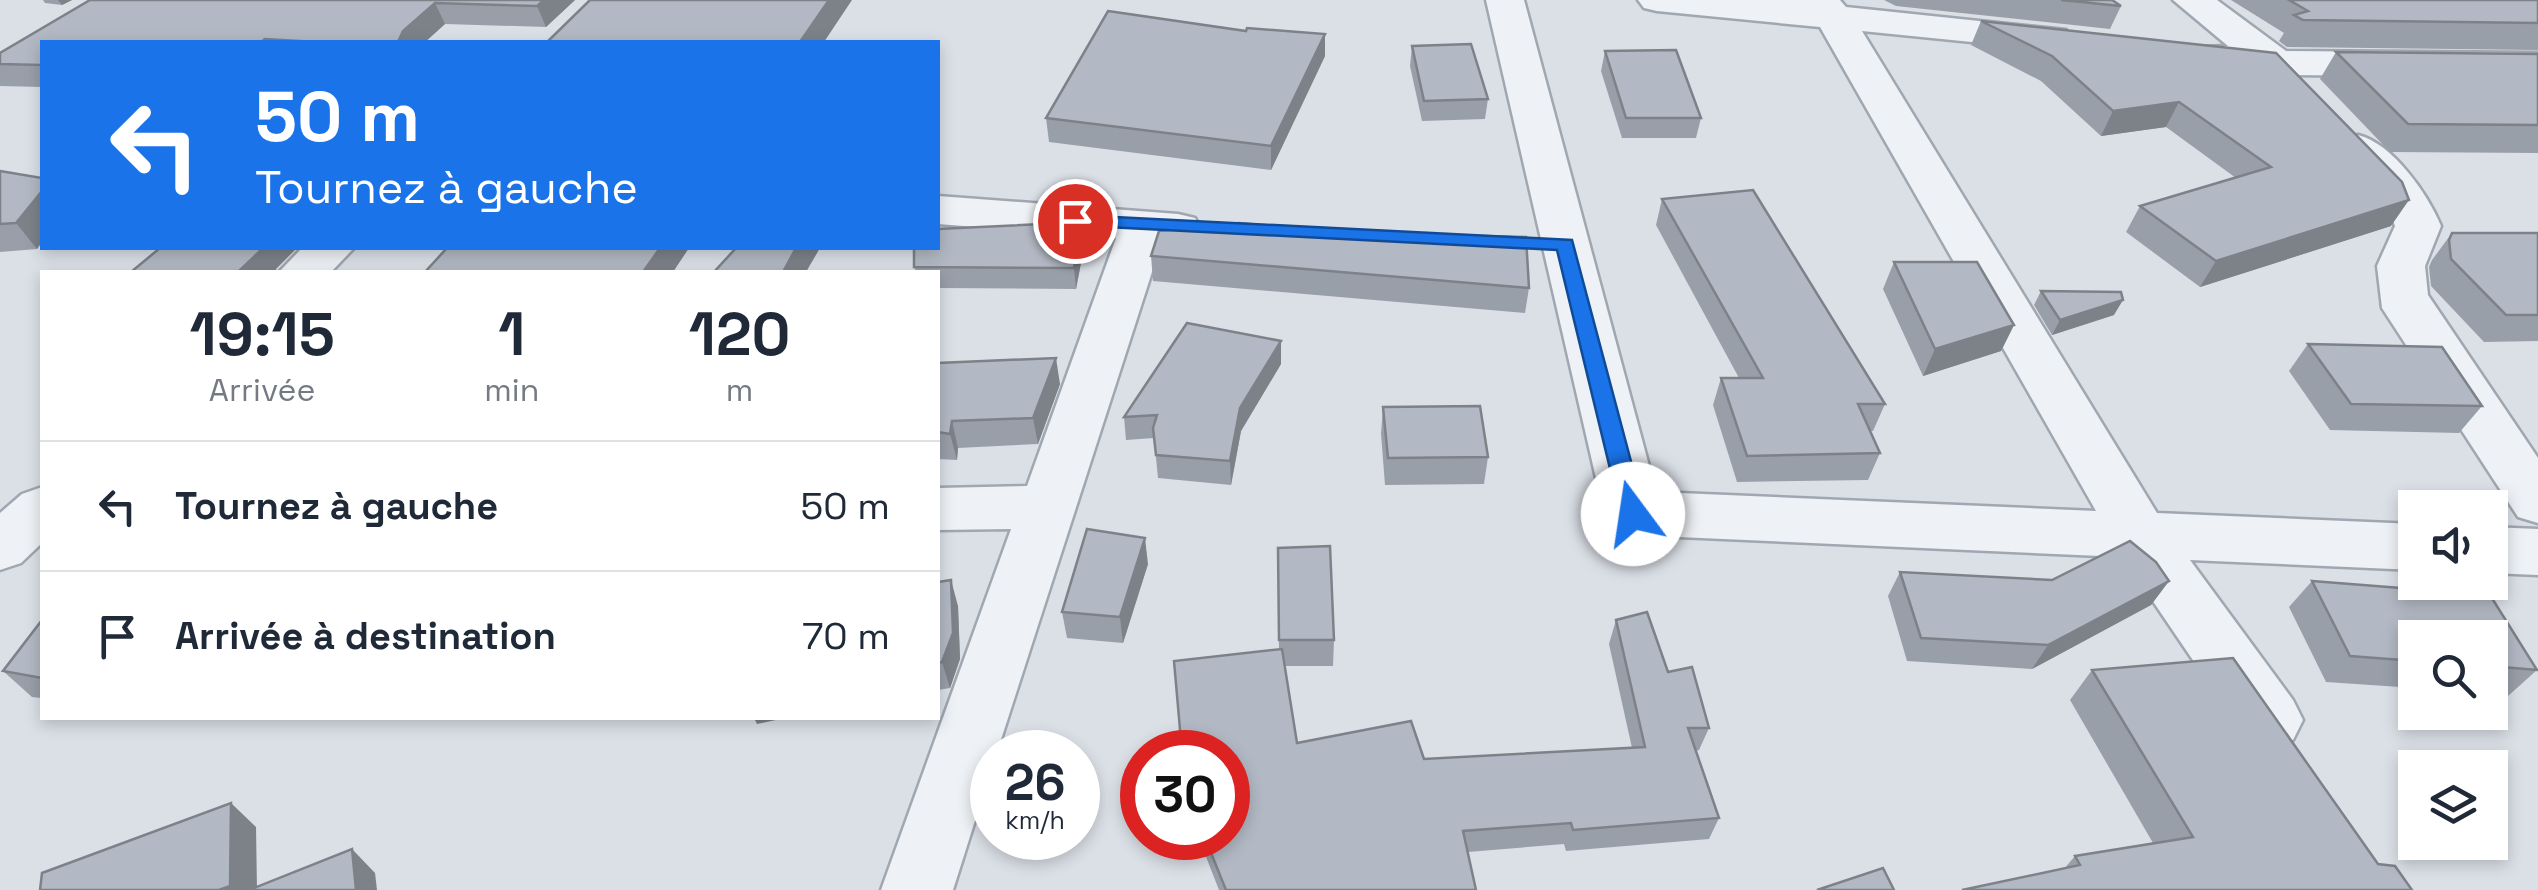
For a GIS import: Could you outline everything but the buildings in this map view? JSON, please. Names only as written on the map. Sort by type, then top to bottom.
[{"type":"street","points":[[1505,0],[1546,243],[1633,514],[2398,545]]},
{"type":"street","points":[[1656,0],[1825,7],[2083,42]]},
{"type":"street","points":[[2192,0],[2276,63],[2408,201],[2418,226],[2404,252],[2397,280],[2407,308],[2538,502]]},
{"type":"street","points":[[1825,7],[2138,534],[2299,760]]},
{"type":"street","points":[[2180,52],[2276,63],[2538,64]]},
{"type":"street","points":[[940,210],[1221,230]]},
{"type":"street","points":[[917,890],[1144,226]]},
{"type":"street","points":[[304,270],[328,250]]},
{"type":"street","points":[[0,492],[40,498]]},
{"type":"street","points":[[940,509],[1048,507]]},
{"type":"street","points":[[0,547],[40,510]]},
{"type":"street","points":[[2508,551],[2538,552]]},
{"type":"route","points":[[1075,221],[1565,244],[1633,514]]}]
